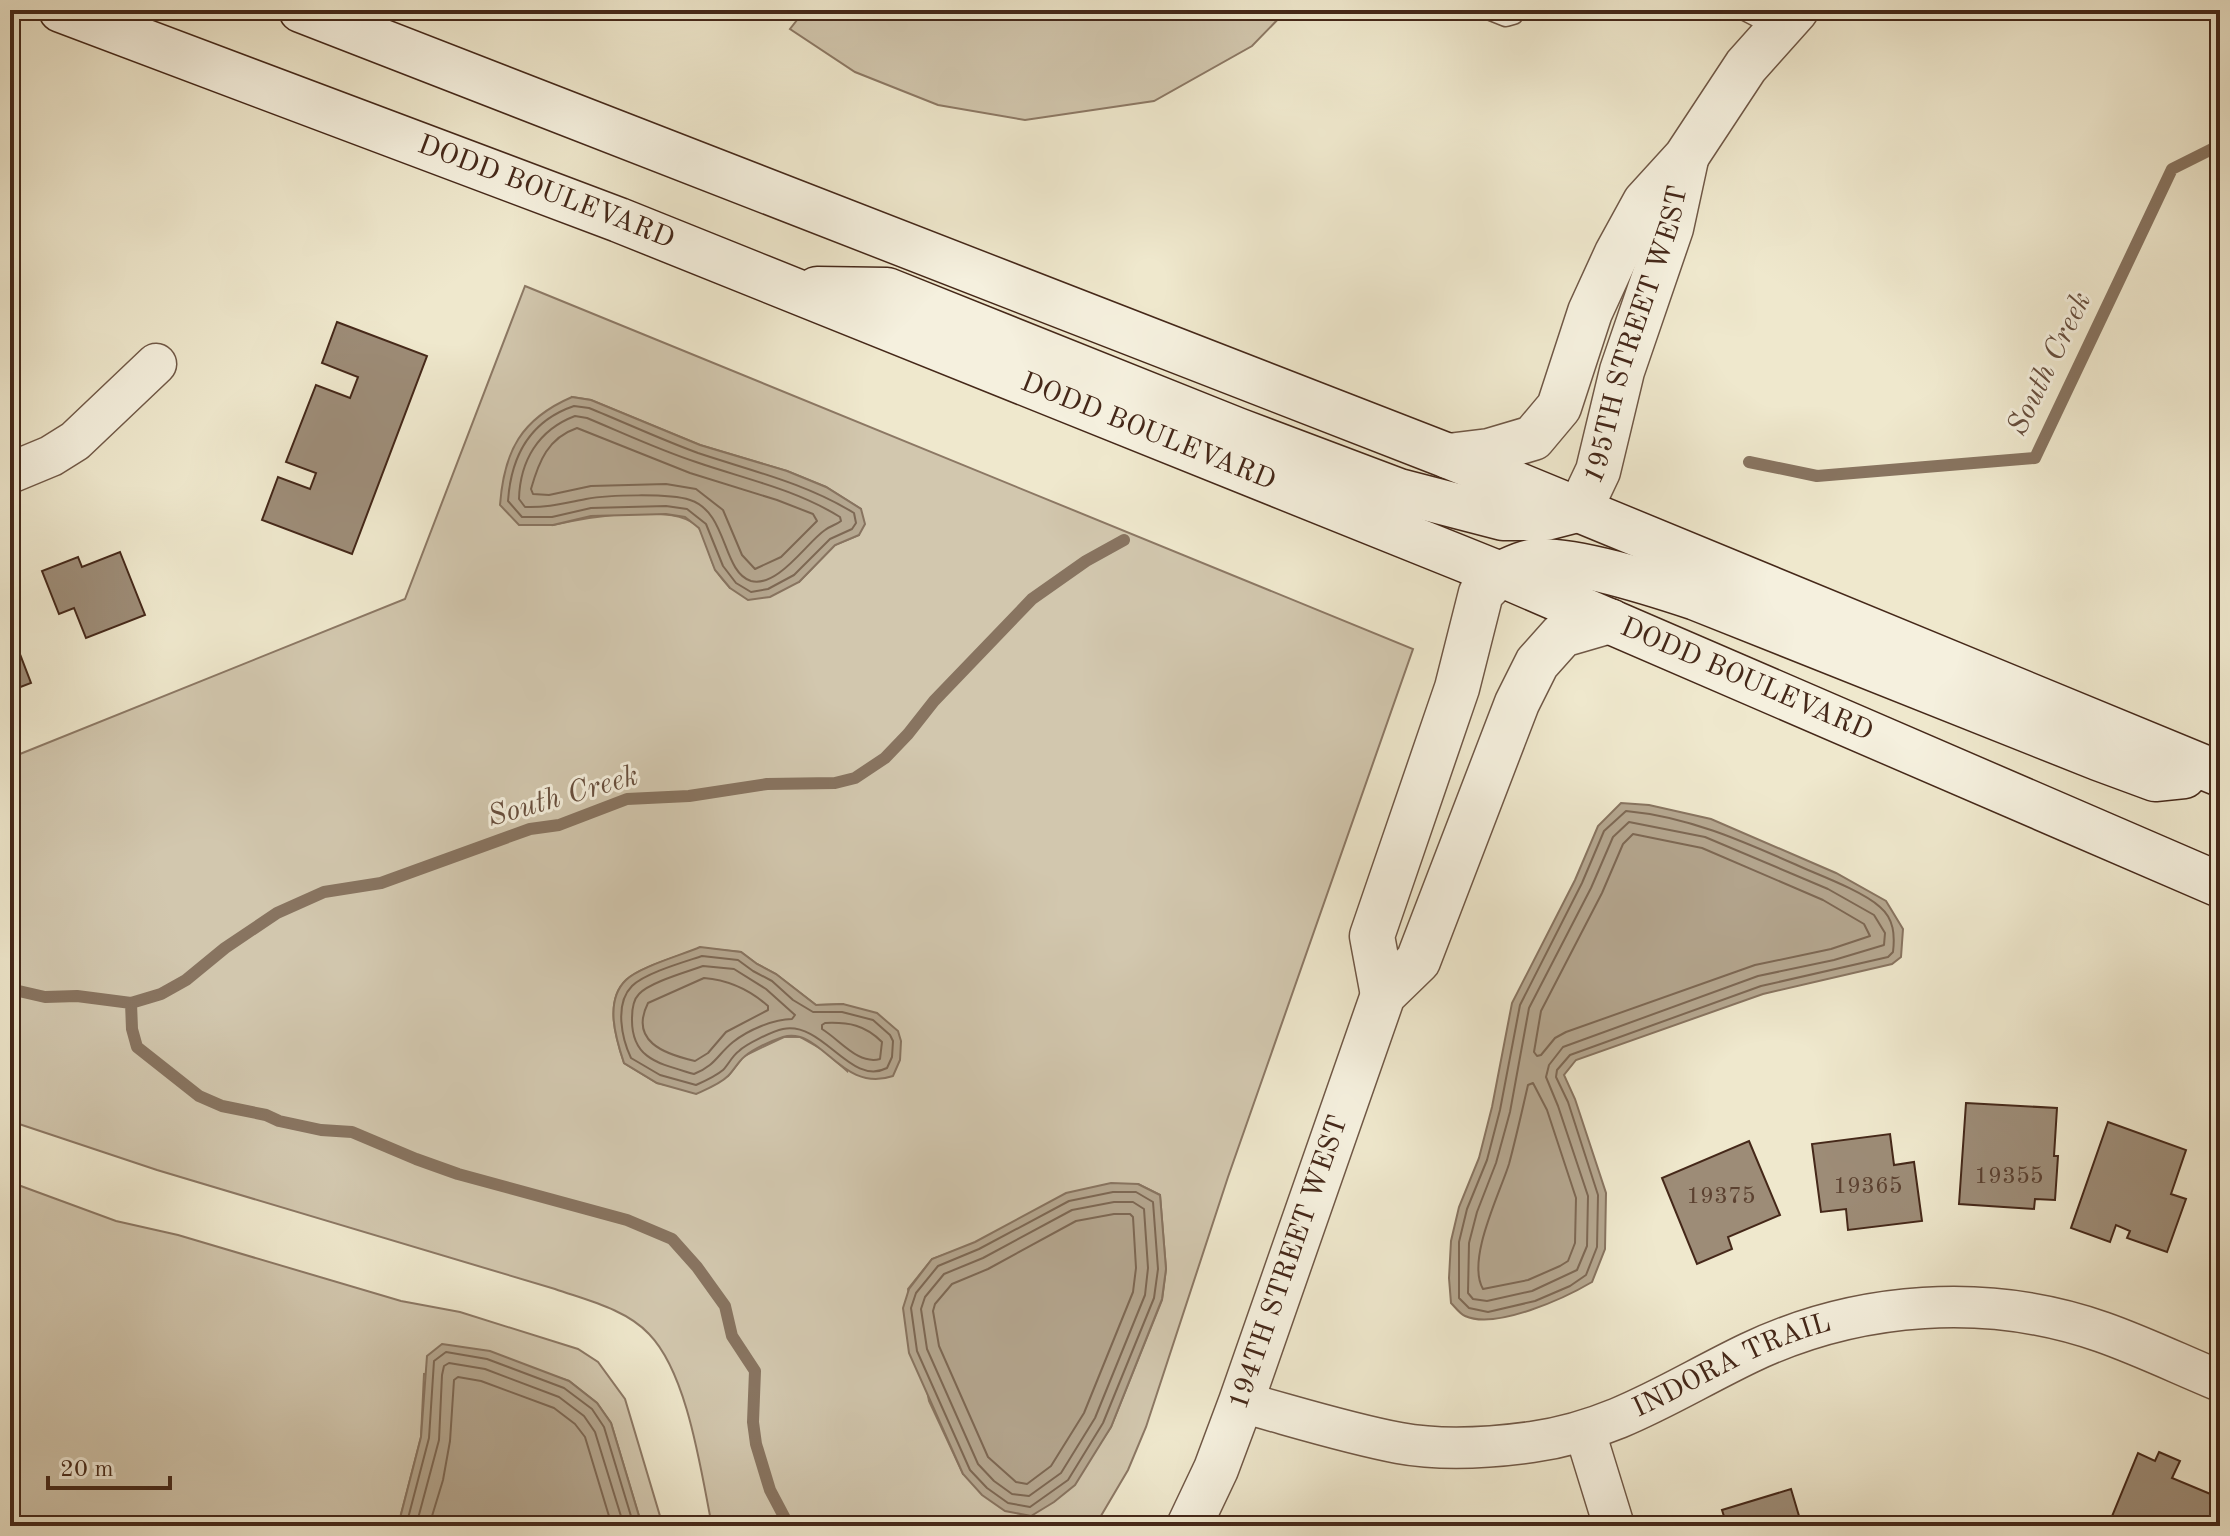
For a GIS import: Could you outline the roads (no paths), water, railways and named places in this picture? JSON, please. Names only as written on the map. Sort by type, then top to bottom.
[{"type":"main road","name":"DODD BOULEVARD","points":[[61,10],[249,79],[793,289],[1500,574],[2220,885]]},
{"type":"main road","points":[[301,10],[1448,456],[2219,774]]},
{"type":"main road","name":"195TH STREET WEST","points":[[1448,456],[1489,451],[1533,438],[1559,407],[1590,312],[1645,202],[1686,157],[1746,66],[1774,16]]},
{"type":"main road","name":"195TH STREET WEST","points":[[1580,509],[1598,471],[1622,371],[1671,228],[1686,157]]},
{"type":"main road","points":[[793,289],[887,290],[1237,430],[1399,491],[1503,518],[1546,518],[1580,509]]},
{"type":"main road","points":[[1500,574],[1528,562],[1561,562],[1658,585],[2155,779],[2219,774]]},
{"type":"main road","name":"194TH STREET WEST","points":[[1383,995],[1372,936],[1457,688],[1481,593],[1500,574]]},
{"type":"main road","name":"194TH STREET WEST","points":[[1189,1526],[1216,1469],[1241,1402],[1383,995],[1418,961],[1517,703],[1537,663],[1562,635],[1610,621]]},
{"type":"street","points":[[10,473],[51,456],[75,441],[156,364]]},
{"type":"street","name":"INDORA TRAIL","points":[[1241,1402],[1400,1443],[1489,1447],[1585,1432],[1662,1400],[1781,1338],[1882,1312],[1929,1308],[2016,1311],[2059,1321],[2102,1332],[2220,1381]]},
{"type":"street","points":[[1585,1432],[1614,1526]]},
{"type":"lane","points":[[1491,10],[1506,16],[1515,10]]},
{"type":"water","points":[[572,397],[591,400],[700,445],[787,471],[826,487],[861,509],[865,524],[859,535],[835,545],[799,582],[770,597],[748,600],[730,588],[715,570],[699,528],[685,517],[666,514],[591,516],[553,525],[519,525],[500,505],[511,453],[528,427],[554,406]]},
{"type":"water","points":[[1621,803],[1649,805],[1711,819],[1836,873],[1886,901],[1903,929],[1901,957],[1892,964],[1763,994],[1576,1060],[1564,1075],[1606,1193],[1605,1249],[1592,1282],[1512,1316],[1478,1319],[1465,1316],[1451,1303],[1451,1241],[1459,1207],[1479,1158],[1512,1003],[1575,880],[1598,826]]},
{"type":"water","points":[[700,947],[741,952],[816,1005],[843,1004],[877,1013],[898,1031],[901,1041],[900,1060],[893,1076],[875,1079],[859,1076],[797,1036],[783,1037],[757,1048],[742,1059],[725,1079],[696,1094],[657,1083],[624,1063],[614,1020],[615,998],[619,989],[641,970]]},
{"type":"water","points":[[1111,1183],[1138,1184],[1160,1195],[1166,1269],[1162,1299],[1111,1427],[1075,1485],[1031,1516],[1005,1511],[982,1495],[963,1474],[909,1353],[903,1308],[909,1289],[932,1259],[975,1242],[1066,1193]]},
{"type":"water","points":[[442,1344],[490,1351],[569,1381],[597,1403],[611,1423],[642,1526],[398,1526],[421,1437],[427,1356]]},
{"type":"waterway","name":"South Creek","points":[[1749,462],[1817,476],[2035,458],[2172,169],[2220,145]]},
{"type":"waterway","name":"South Creek","points":[[10,989],[45,997],[77,996],[131,1003],[161,994],[186,980],[225,948],[277,913],[324,892],[381,883],[530,829],[559,825],[627,799],[689,796],[767,784],[835,783],[855,778],[885,758],[934,701],[1032,599],[1086,561],[1124,540]]},
{"type":"waterway","points":[[131,1003],[132,1029],[137,1047],[199,1096],[222,1106],[266,1115],[279,1121],[321,1130],[352,1132],[458,1174],[627,1220],[672,1239],[725,1306],[732,1336],[755,1371],[753,1422],[756,1444],[770,1490],[789,1526]]}]
